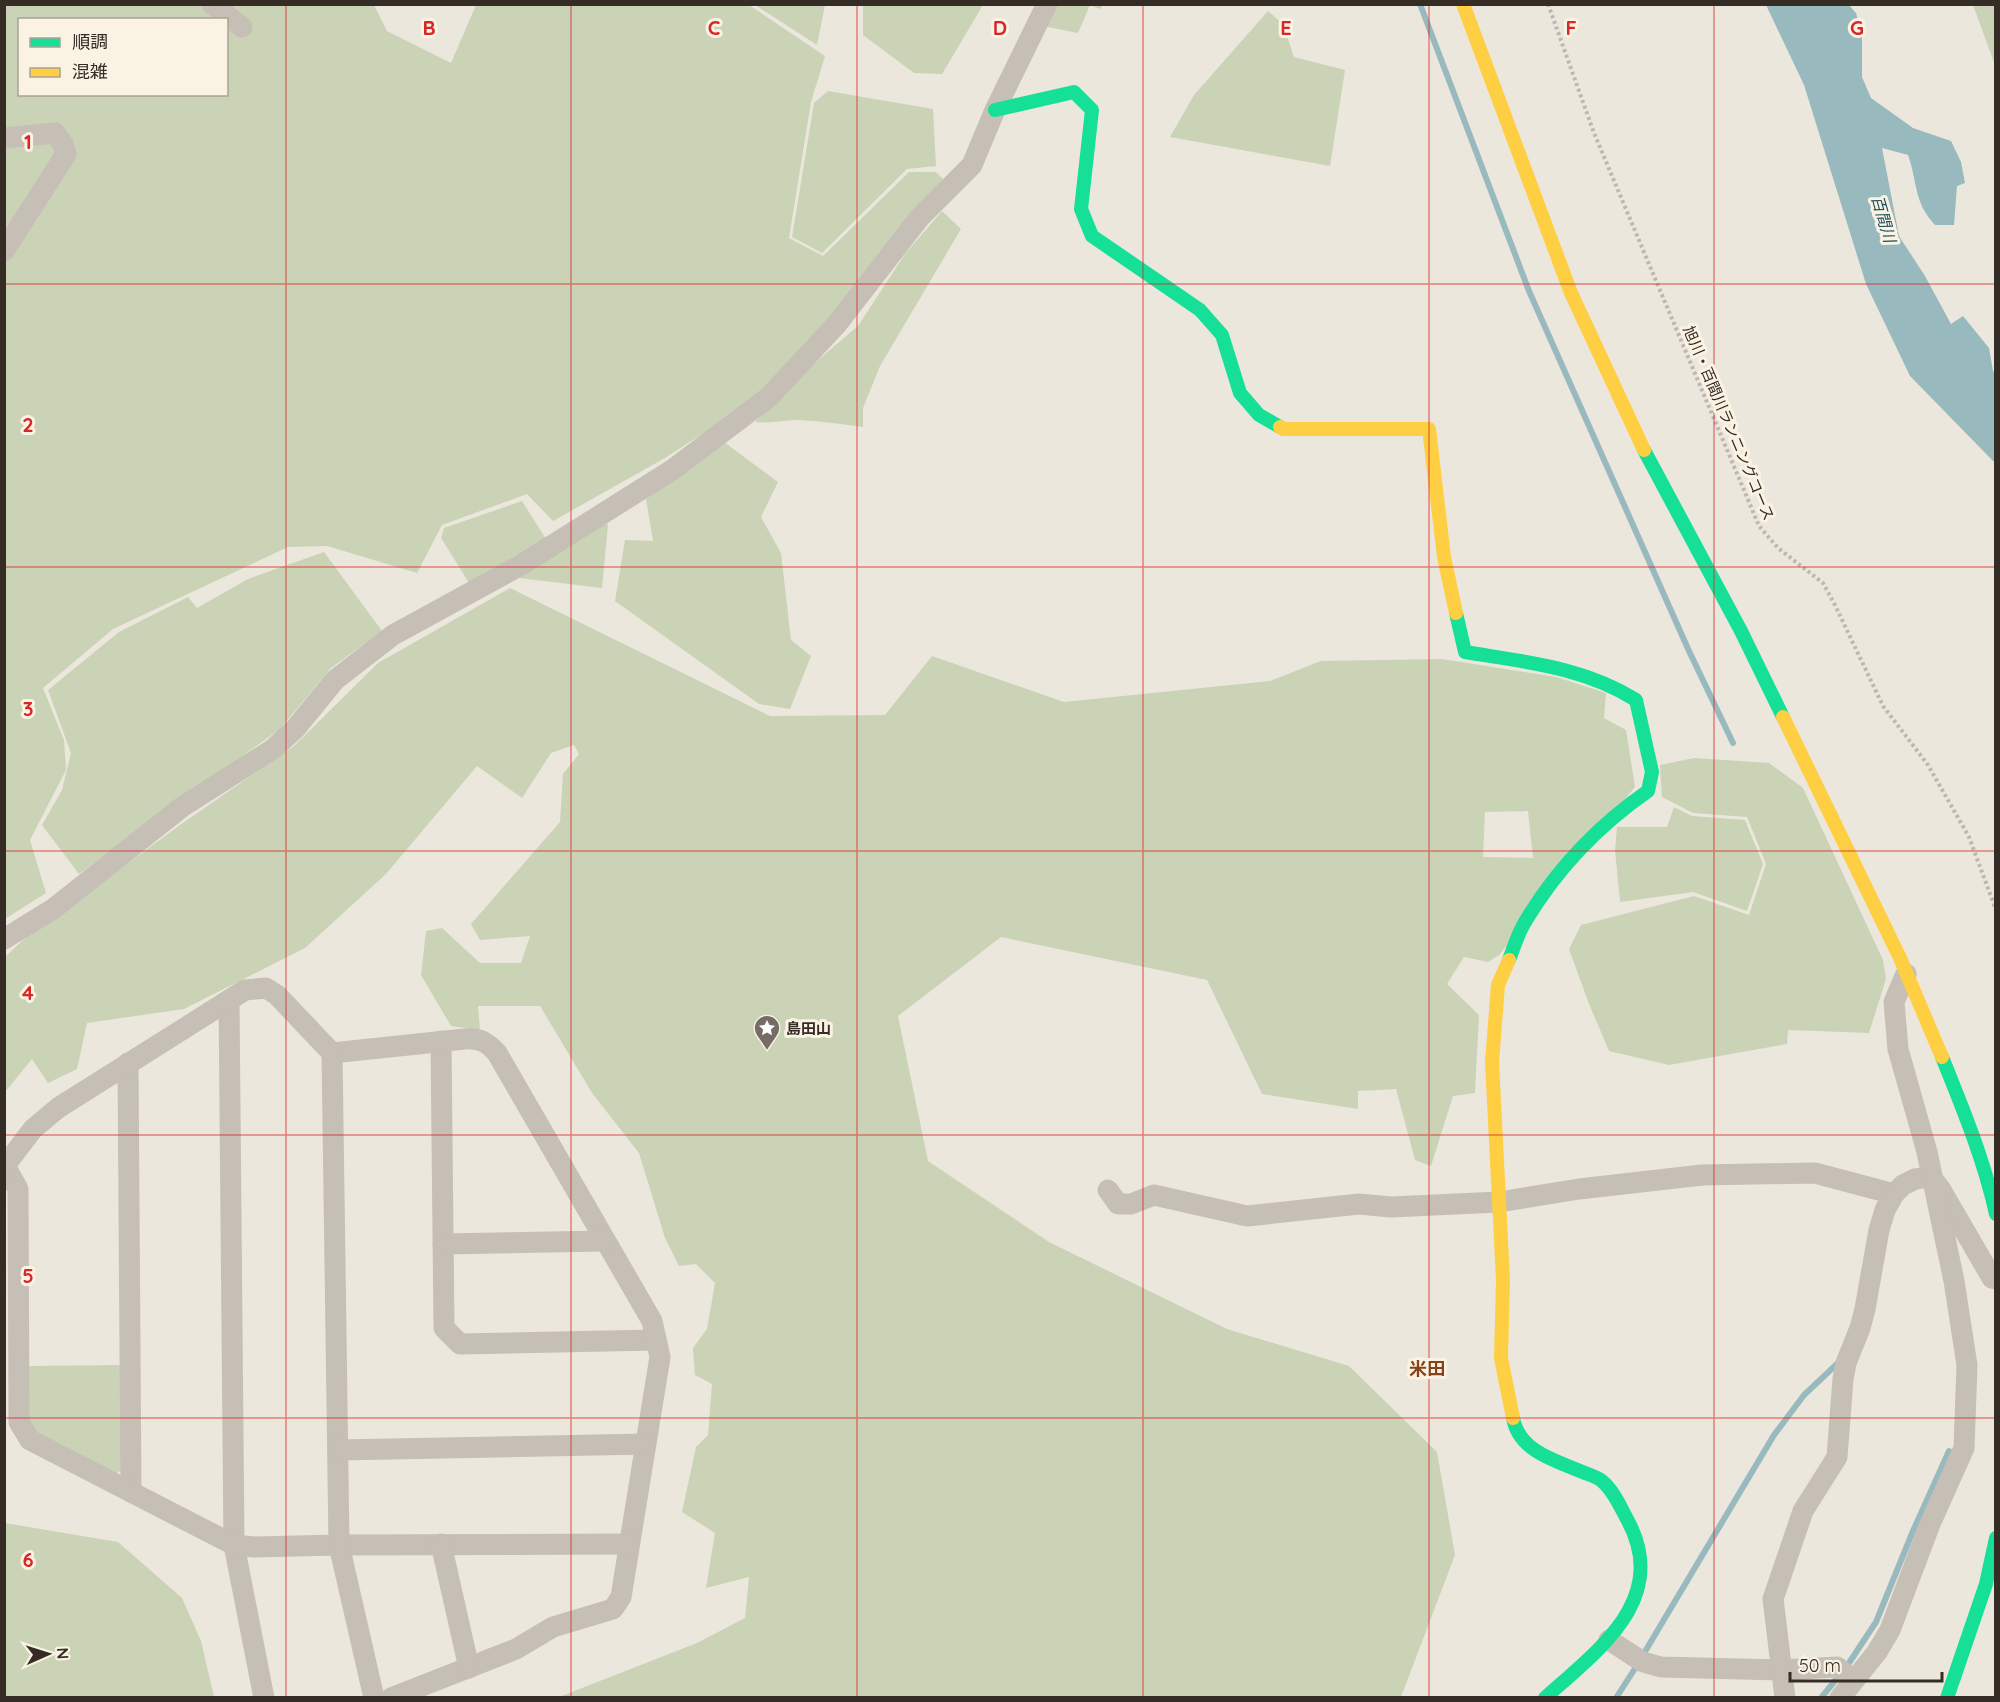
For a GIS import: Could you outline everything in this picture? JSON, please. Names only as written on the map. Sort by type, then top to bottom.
[{"type":"street","points":[[212,4],[242,27]]},
{"type":"street","points":[[4,939],[53,909],[182,807],[273,749],[295,729],[335,680],[393,635],[521,565],[672,470],[769,397],[837,324],[920,217],[972,165],[995,110],[1047,4]]},
{"type":"street","points":[[1463,4],[1571,293],[1652,468],[1741,631],[1906,974],[1967,1118],[1989,1182],[1995,1214]]},
{"type":"street","points":[[995,110],[1074,92],[1092,110],[1081,209],[1092,236],[1200,310],[1222,335],[1240,393],[1259,415],[1283,429],[1429,429],[1444,557],[1465,652],[1585,674],[1619,687],[1636,700],[1652,772],[1648,790],[1621,810],[1565,865],[1524,923],[1498,985],[1492,1062],[1503,1280],[1501,1358],[1515,1429],[1534,1451],[1601,1480],[1616,1499],[1634,1532],[1642,1565],[1636,1598],[1609,1640],[1545,1698]]},
{"type":"street","points":[[4,138],[55,133],[63,144],[66,154],[4,251]]},
{"type":"street","points":[[1609,1640],[1640,1660],[1661,1667],[1846,1674],[1877,1652],[1890,1630],[1929,1524],[1964,1448],[1967,1365],[1954,1281],[1927,1152],[1898,1049],[1894,1002],[1906,974]]},
{"type":"street","points":[[374,1698],[339,1545],[333,1053],[277,995],[266,988],[245,990],[58,1108],[33,1129],[5,1166],[18,1189],[19,1422],[30,1440],[234,1545],[254,1547],[339,1545],[441,1544],[629,1544]]},
{"type":"street","points":[[229,1000],[234,1545],[264,1698]]},
{"type":"street","points":[[333,1053],[476,1038],[489,1043],[497,1053],[652,1321],[660,1357],[621,1597],[613,1609],[553,1627],[516,1649],[391,1698]]},
{"type":"street","points":[[441,1041],[444,1328],[460,1344],[656,1340]]},
{"type":"street","points":[[128,1063],[131,1492]]},
{"type":"street","points":[[1108,1190],[1118,1203],[1131,1204],[1154,1195],[1247,1216],[1359,1204],[1391,1207],[1499,1202],[1579,1189],[1702,1175],[1815,1173],[1894,1194]]},
{"type":"street","points":[[1785,1698],[1773,1599],[1803,1511],[1837,1457],[1846,1363],[1863,1318],[1879,1230],[1885,1210],[1894,1194],[1903,1185],[1916,1179],[1931,1177]]},
{"type":"street","points":[[1931,1177],[1941,1190],[1992,1278],[1995,1279]]},
{"type":"street","points":[[443,1244],[605,1241]]},
{"type":"street","points":[[338,1449],[646,1444]]},
{"type":"street","points":[[1947,1698],[1986,1584],[1995,1538]]},
{"type":"street","points":[[441,1544],[468,1668]]},
{"type":"street","points":[[1840,1698],[1846,1674]]},
{"type":"path","name":"旭川・百間川ランニングコース","points":[[1548,4],[1594,133],[1759,526],[1778,548],[1823,583],[1883,706],[1928,765],[1969,837],[1995,910]]},
{"type":"green space","points":[[863,4],[983,5],[942,74],[914,73],[863,35]]},
{"type":"green space","points":[[5,5],[374,5],[387,31],[451,63],[476,5],[749,5],[825,56],[811,102],[789,238],[823,256],[909,172],[936,172],[947,183],[847,303],[767,392],[665,458],[553,521],[527,494],[442,525],[417,573],[327,546],[288,547],[113,629],[43,688],[64,740],[66,770],[30,840],[46,893],[5,919]]},
{"type":"green space","points":[[755,5],[825,5],[817,45]]},
{"type":"green space","points":[[1054,5],[1090,5],[1078,33],[1043,26]]},
{"type":"green space","points":[[1090,5],[1103,5],[1100,9]]},
{"type":"green space","points":[[1973,5],[1995,5],[1995,65]]},
{"type":"green space","points":[[1268,11],[1283,24],[1294,57],[1345,70],[1330,166],[1170,137],[1194,95]]},
{"type":"green space","points":[[828,91],[933,109],[936,166],[907,169],[822,253],[792,237],[814,103]]},
{"type":"green space","points":[[942,211],[961,229],[880,366],[863,408],[863,427],[797,420],[755,422],[818,360],[858,326],[905,254]]},
{"type":"green space","points":[[724,442],[778,482],[761,517],[781,553],[791,640],[811,656],[790,709],[759,704],[615,601],[625,540],[653,541],[646,499]]},
{"type":"green space","points":[[522,501],[546,539],[471,586],[441,538],[444,528]]},
{"type":"green space","points":[[605,521],[608,525],[602,588],[519,578]]},
{"type":"green space","points":[[324,552],[382,631],[331,668],[280,729],[79,874],[42,825],[62,790],[71,753],[48,690],[119,632],[188,597],[197,608],[248,579]]},
{"type":"green space","points":[[510,588],[770,716],[885,715],[932,656],[1064,702],[1270,681],[1321,661],[1442,659],[1556,677],[1606,693],[1604,718],[1626,730],[1635,787],[1499,955],[1488,962],[1464,957],[1447,984],[1479,1015],[1475,1093],[1453,1096],[1431,1166],[1415,1160],[1396,1089],[1358,1091],[1358,1109],[1262,1094],[1207,980],[1001,937],[898,1016],[928,1161],[1049,1242],[1227,1329],[1349,1366],[1437,1452],[1455,1555],[1401,1697],[559,1697],[697,1643],[745,1618],[749,1577],[706,1588],[715,1533],[682,1512],[696,1447],[708,1435],[712,1384],[695,1375],[693,1348],[707,1329],[715,1283],[696,1264],[679,1266],[665,1238],[639,1153],[592,1093],[540,1006],[478,1006],[480,1030],[451,1026],[421,975],[426,931],[442,928],[480,963],[521,963],[530,936],[480,940],[471,924],[560,822],[563,774],[579,754],[574,745],[551,753],[522,798],[477,766],[386,874],[305,948],[184,1009],[87,1023],[77,1069],[48,1083],[32,1059],[5,1092],[5,957],[22,941],[180,825],[294,746],[378,663]],"holes":[[[1528,811],[1533,858],[1483,857],[1485,812]]]},
{"type":"green space","points":[[1694,758],[1769,763],[1803,788],[1883,960],[1886,979],[1869,1033],[1788,1030],[1787,1044],[1669,1065],[1609,1051],[1569,949],[1581,925],[1694,896],[1749,915],[1766,864],[1747,817],[1693,813],[1662,797],[1660,765]]},
{"type":"green space","points":[[1674,807],[1692,816],[1745,820],[1763,864],[1747,911],[1693,892],[1620,902],[1615,850],[1617,827],[1667,827]]},
{"type":"green space","points":[[122,1365],[122,1470],[114,1475],[36,1434],[28,1420],[27,1366]]},
{"type":"green space","points":[[5,1523],[118,1542],[182,1598],[201,1641],[214,1697],[5,1697]]},
{"type":"water","name":"百間川","points":[[1766,5],[1849,5],[1856,13],[1862,35],[1862,77],[1871,98],[1913,128],[1951,141],[1961,162],[1965,183],[1957,186],[1954,225],[1935,225],[1928,216],[1919,200],[1908,155],[1882,148],[1899,236],[1925,276],[1951,324],[1963,316],[1989,348],[1995,374],[1995,463],[1910,376],[1866,284],[1804,85]]},
{"type":"waterway","points":[[1420,4],[1529,291],[1689,651],[1733,743]]},
{"type":"waterway","points":[[1616,1698],[1774,1435],[1804,1395],[1838,1363]]},
{"type":"waterway","points":[[1821,1698],[1847,1666],[1876,1622],[1949,1451]]},
{"type":"traffic: fast","points":[[995,110],[1074,92],[1092,110],[1081,209],[1092,236],[1200,310],[1222,335],[1240,393],[1259,415],[1280,427]]},
{"type":"traffic: fast","points":[[1644,450],[1741,631],[1783,717]]},
{"type":"traffic: fast","points":[[1456,613],[1465,652],[1575,673],[1596,680],[1636,700],[1652,772],[1648,791],[1612,818],[1550,884],[1523,926],[1509,960]]},
{"type":"traffic: fast","points":[[1942,1057],[1979,1154],[1996,1214]]},
{"type":"traffic: fast","points":[[1513,1418],[1517,1430],[1531,1447],[1551,1459],[1596,1477],[1606,1485],[1627,1519],[1638,1548],[1640,1574],[1635,1598],[1623,1620],[1587,1661],[1545,1698]]},
{"type":"traffic: fast","points":[[1947,1698],[1986,1584],[1996,1538]]},
{"type":"traffic: slow","points":[[1463,4],[1571,293],[1644,450]]},
{"type":"traffic: slow","points":[[1280,427],[1283,429],[1429,429],[1444,557],[1456,613]]},
{"type":"traffic: slow","points":[[1783,717],[1900,958],[1942,1057]]},
{"type":"traffic: slow","points":[[1509,960],[1498,985],[1492,1062],[1503,1280],[1501,1358],[1513,1418]]},
{"type":"place","name":"島田山","points":[[767,1051]]},
{"type":"district","name":"米田","points":[[1427,1368]]}]
